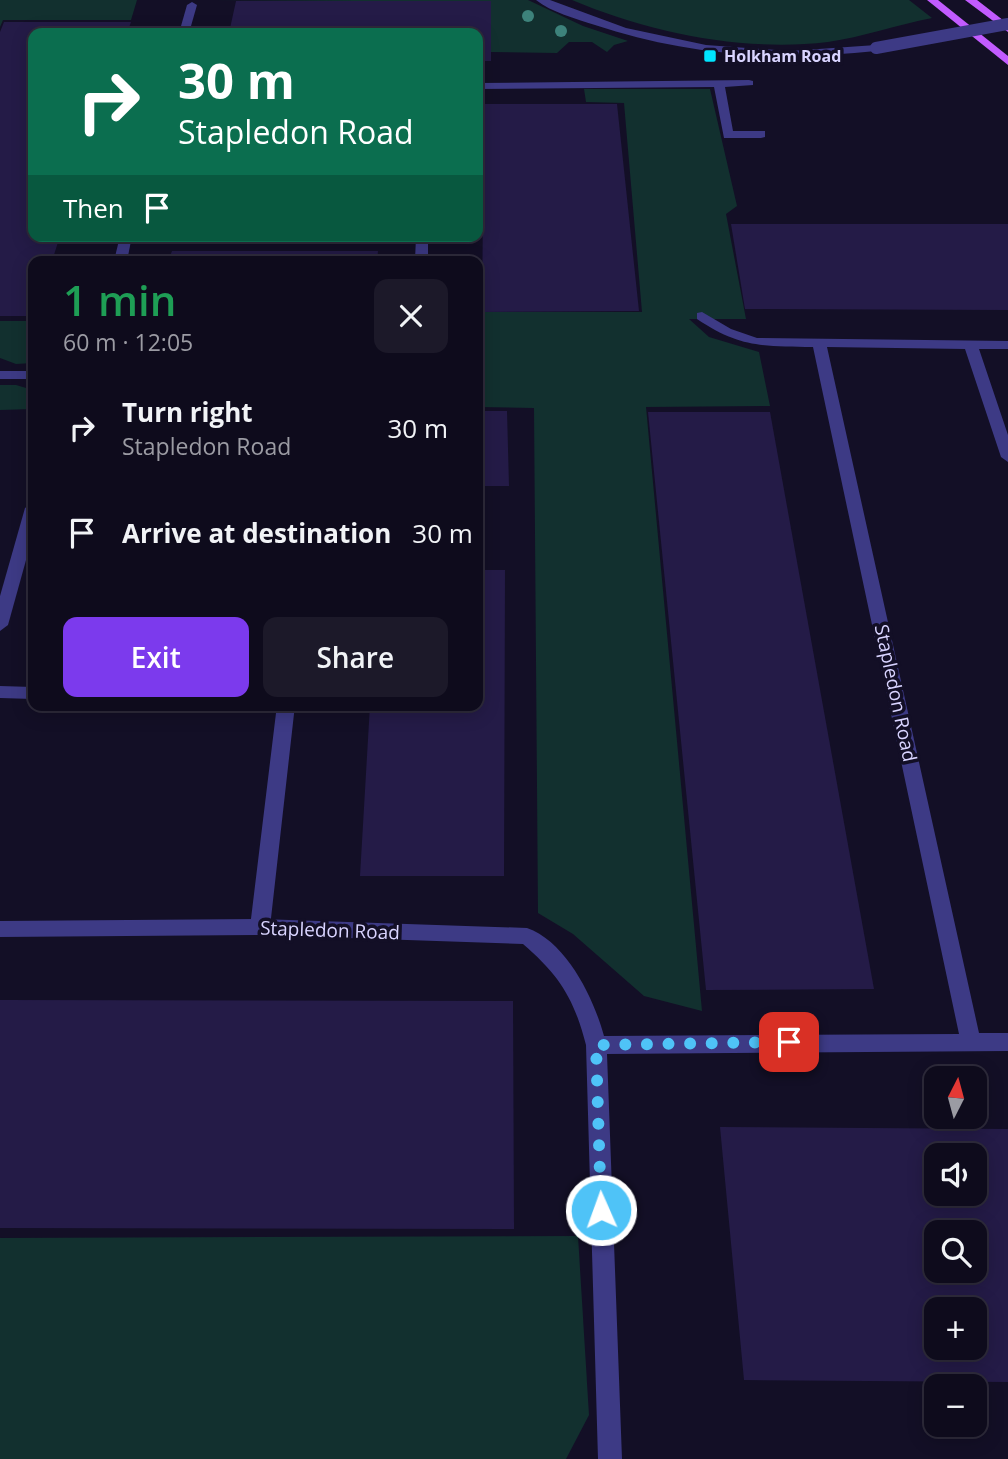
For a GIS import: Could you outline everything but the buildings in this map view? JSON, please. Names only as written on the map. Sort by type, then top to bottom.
[{"type":"main road","points":[[932,0],[1008,62]]},
{"type":"main road","points":[[971,0],[1008,29]]},
{"type":"street","points":[[541,0],[648,40],[699,50],[789,56],[876,48],[1008,24]]},
{"type":"street","points":[[185,28],[192,5]]},
{"type":"street","points":[[573,14],[585,8]]},
{"type":"street","points":[[719,83],[728,135],[761,134]]},
{"type":"street","points":[[483,86],[749,83]]},
{"type":"street","points":[[702,316],[726,332],[756,342],[1008,345]]},
{"type":"street","name":"Stapledon Road","points":[[820,343],[971,1042]]},
{"type":"street","points":[[970,344],[1008,457]]},
{"type":"street","points":[[0,375],[28,375]]},
{"type":"street","points":[[0,625],[28,538]]},
{"type":"street","points":[[0,692],[28,693]]},
{"type":"street","points":[[260,927],[285,711]]},
{"type":"street","name":"Stapledon Road","points":[[0,929],[260,927],[527,936],[560,963],[587,1004],[596,1045],[610,1459]]},
{"type":"street","points":[[596,1045],[1008,1042]]},
{"type":"green space","points":[[0,0],[137,0],[131,20],[3,20],[0,27]]},
{"type":"green space","points":[[213,0],[528,0],[583,26],[628,41],[614,45],[607,52],[592,42],[569,42],[557,53],[491,52],[491,2]]},
{"type":"green space","points":[[572,0],[909,0],[932,18],[828,42],[763,44],[730,42],[665,30],[602,12]]},
{"type":"green space","points":[[584,89],[710,89],[737,206],[726,214],[746,319],[689,319],[709,337],[759,352],[770,406],[646,407],[702,1011],[644,996],[573,934],[538,913],[534,408],[483,407],[483,312],[642,312],[624,103],[586,102]]},
{"type":"green space","points":[[0,321],[28,321],[28,363],[16,364],[0,358]]},
{"type":"green space","points":[[0,385],[28,389],[28,409],[0,410]]},
{"type":"green space","points":[[578,1236],[589,1415],[566,1459],[0,1459],[0,1238]]},
{"type":"place","name":"Holkham Road","points":[[710,56]]},
{"type":"route","points":[[601,1210],[596,1045],[789,1042]]}]
